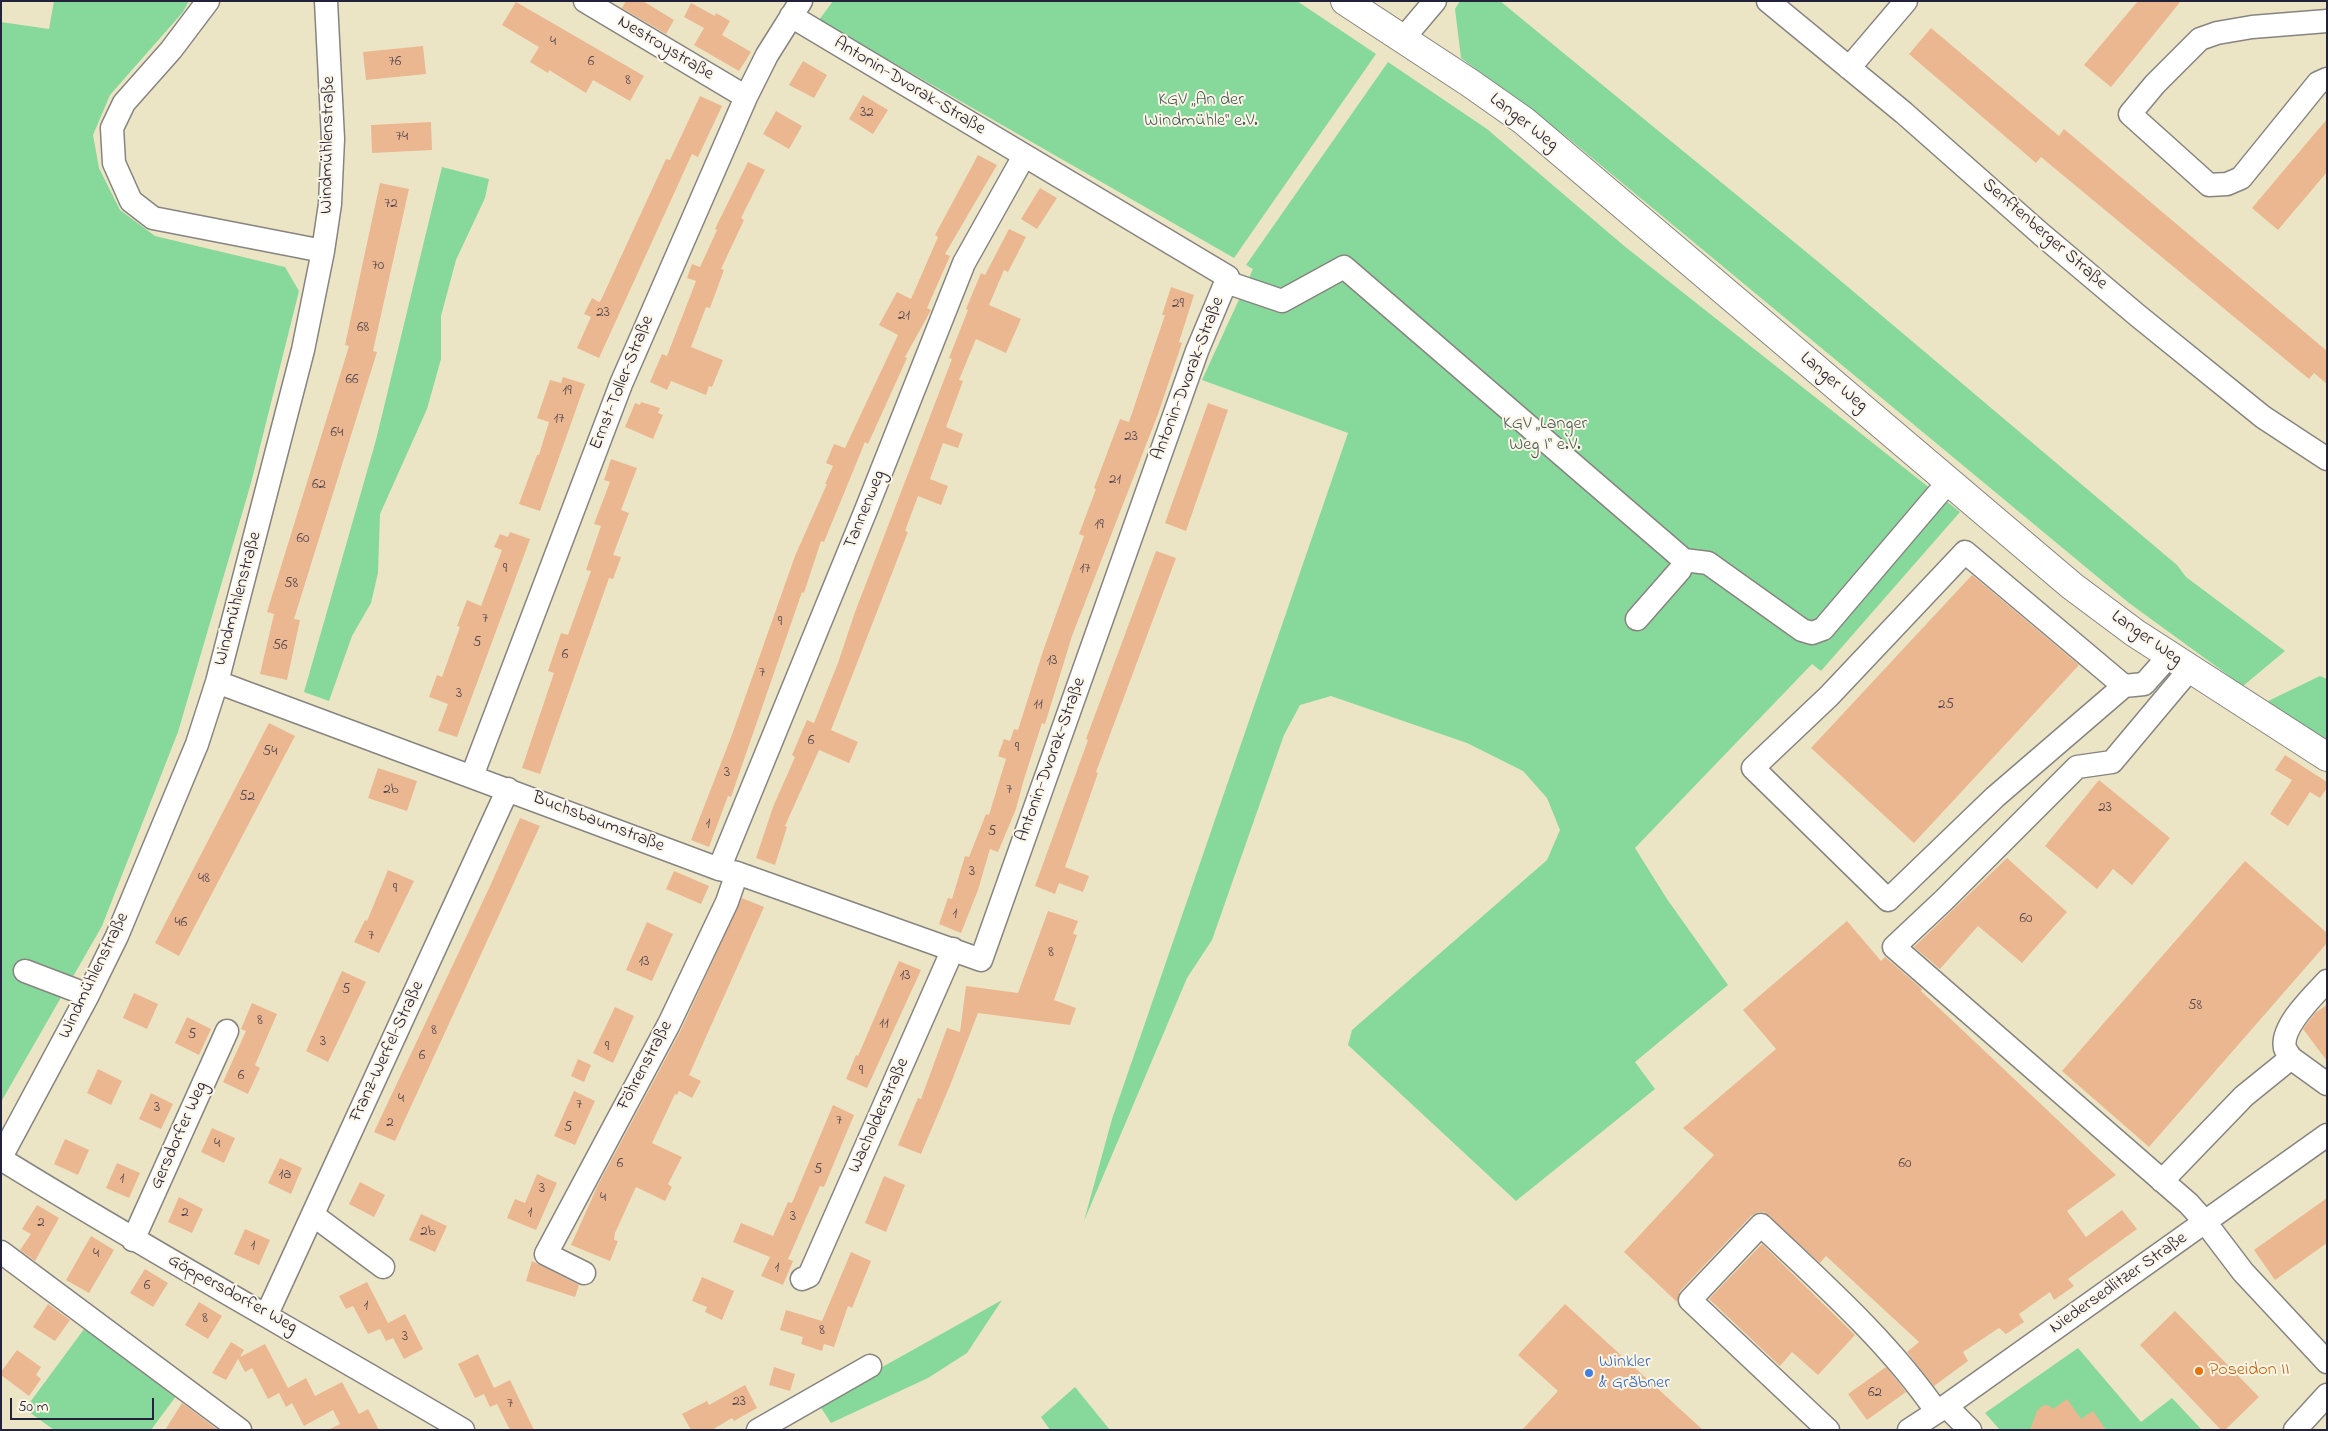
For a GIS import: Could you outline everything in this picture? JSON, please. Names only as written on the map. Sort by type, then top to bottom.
[{"type":"main road","name":"Langer Weg","points":[[1345,1],[1524,121],[2072,586],[2180,663],[2327,756]]},
{"type":"street","points":[[208,1],[170,50],[124,103],[112,128],[114,163],[131,201],[153,218],[324,252]]},
{"type":"street","name":"Windmühlenstraße","points":[[1,1158],[88,995],[117,936],[197,744],[217,682],[303,350],[324,252],[330,204],[333,139],[326,1]]},
{"type":"street","name":"Nestroystraße","points":[[585,1],[746,97]]},
{"type":"street","points":[[1402,40],[1435,1]]},
{"type":"street","name":"Senftenberger Straße","points":[[1768,1],[2137,315],[2263,417],[2327,459]]},
{"type":"street","points":[[1849,68],[1906,1]]},
{"type":"street","name":"Ernst-Toller-Straße","points":[[472,776],[621,384],[746,97],[767,55],[796,9]]},
{"type":"street","name":"Antonin-Dvorak-Straße","points":[[796,9],[1024,156],[1228,277],[1197,351],[981,960]]},
{"type":"street","points":[[2327,21],[2252,27],[2217,33],[2200,39],[2155,84],[2130,114],[2209,185],[2227,184],[2242,178],[2318,83],[2327,79]]},
{"type":"street","name":"Tannenweg","points":[[728,871],[866,510],[964,263],[1024,156]]},
{"type":"street","points":[[1226,282],[1282,301],[1344,267],[1684,560],[1708,563],[1802,630],[1812,632],[1822,629],[1949,481]]},
{"type":"street","points":[[2124,686],[1965,552],[1829,696],[1753,768],[1888,900],[1995,797],[2124,686],[2144,684],[2180,663]]},
{"type":"street","points":[[1637,619],[1680,570],[1684,560]]},
{"type":"street","points":[[2180,663],[2112,762],[2077,766],[1944,900],[1894,947],[2162,1181],[2205,1222],[2243,1272],[2327,1362]]},
{"type":"street","name":"Buchsbaumstraße","points":[[217,682],[728,871],[981,960]]},
{"type":"street","name":"Franz-Werfel-Straße","points":[[267,1314],[508,789]]},
{"type":"street","name":"Föhrenstraße","points":[[584,1273],[546,1254],[669,1024],[727,902],[728,871]]},
{"type":"street","name":"Wacholderstraße","points":[[802,1280],[809,1276],[953,949]]},
{"type":"street","points":[[25,971],[88,995]]},
{"type":"street","points":[[2327,981],[2301,1008],[2285,1037],[2285,1048],[2291,1058],[2327,1084]]},
{"type":"street","name":"Gersdorfer Weg","points":[[133,1240],[227,1031]]},
{"type":"street","points":[[2162,1181],[2244,1096],[2291,1058]]},
{"type":"street","name":"Niedersedlitzer Straße","points":[[1909,1430],[1942,1409],[2327,1135]]},
{"type":"street","name":"Göppersdorfer Weg","points":[[1,1158],[133,1240],[267,1314],[463,1430]]},
{"type":"street","points":[[312,1215],[383,1267]]},
{"type":"street","points":[[1828,1430],[1690,1300],[1761,1225],[1874,1333],[1942,1409],[1970,1430]]},
{"type":"street","points":[[1,1252],[240,1430]]},
{"type":"street","points":[[758,1430],[870,1366]]},
{"type":"street","points":[[2295,1430],[2327,1395]]},
{"type":"green space","points":[[54,1],[189,1],[183,12],[110,95],[93,135],[99,168],[120,210],[155,236],[285,267],[299,291],[251,483],[178,732],[102,926],[1,1102],[1,22],[49,29]]},
{"type":"green space","name":"KGV „An der Windmühle“ e.V.","points":[[833,1],[1297,1],[1376,54],[1234,258],[819,20]]},
{"type":"green space","points":[[1460,1],[1500,1],[1816,260],[2177,565],[2186,577],[2285,651],[2243,686],[2129,603],[1568,138],[1461,58],[1455,9]]},
{"type":"green space","name":"KGV „Langer Weg I“ e.V.","points":[[1388,62],[1487,129],[1623,245],[1960,512],[1821,671],[1812,664],[1635,848],[1667,899],[1728,985],[1635,1062],[1655,1089],[1516,1201],[1348,1045],[1352,1030],[1547,860],[1560,830],[1547,798],[1523,771],[1467,743],[1331,696],[1300,705],[1284,735],[1212,940],[1187,978],[1084,1221],[1112,1119],[1348,433],[1202,380],[1253,269],[1246,265]]},
{"type":"green space","points":[[442,167],[489,179],[485,198],[456,260],[441,316],[441,359],[427,409],[380,514],[378,573],[371,603],[352,636],[329,701],[304,692],[376,440]]},
{"type":"green space","points":[[2320,676],[2327,679],[2327,742],[2266,702]]},
{"type":"green space","points":[[1002,1300],[967,1353],[928,1378],[831,1423],[818,1403]]},
{"type":"green space","points":[[87,1325],[179,1392],[151,1430],[54,1430],[25,1409]]},
{"type":"green space","points":[[2078,1348],[2141,1422],[2172,1398],[2202,1430],[2000,1430],[1985,1413]]},
{"type":"green space","points":[[1075,1387],[1110,1430],[1050,1430],[1041,1417]]},
{"type":"building","points":[[626,1],[643,1],[674,20],[666,34],[622,8]]},
{"type":"building","points":[[2138,1],[2181,1],[2111,87],[2084,65]]},
{"type":"building","points":[[516,2],[644,76],[630,101],[593,80],[586,93],[549,70],[548,73],[530,62],[539,47],[502,25]]},
{"type":"building","points":[[691,3],[715,16],[716,13],[730,21],[722,35],[751,52],[739,71],[694,45],[704,28],[684,17]]},
{"type":"building","points":[[1931,28],[2059,136],[2064,129],[2327,351],[2327,384],[2314,373],[2309,379],[2041,157],[2036,163],[1909,54]]},
{"type":"building","points":[[423,46],[426,74],[366,80],[363,52]]},
{"type":"building","points":[[803,61],[827,75],[814,98],[789,85]]},
{"type":"building","points":[[863,95],[888,110],[873,134],[849,119]]},
{"type":"building","points":[[700,96],[722,106],[698,157],[692,154],[599,358],[577,348],[591,317],[584,314],[592,298],[599,302],[601,300],[666,159],[670,160]]},
{"type":"building","points":[[776,111],[802,126],[789,149],[763,134]]},
{"type":"building","points":[[2327,119],[2327,172],[2278,230],[2252,208]]},
{"type":"building","points":[[431,122],[432,150],[372,153],[371,125]]},
{"type":"building","points":[[978,155],[997,165],[945,254],[950,256],[927,308],[931,310],[905,357],[907,358],[868,444],[865,442],[824,542],[821,541],[731,797],[728,796],[709,847],[691,840],[730,740],[795,556],[827,484],[825,484],[833,466],[826,463],[834,444],[845,448],[898,335],[879,325],[897,292],[911,299],[938,237],[935,235]]},
{"type":"building","points":[[748,162],[765,170],[741,218],[744,220],[721,269],[724,270],[710,308],[706,307],[691,347],[723,360],[712,387],[709,386],[706,395],[671,381],[667,390],[650,382],[662,354],[667,356],[696,281],[687,278],[692,264],[700,267],[717,230],[715,229]]},
{"type":"building","points":[[380,183],[409,189],[373,351],[377,352],[294,619],[300,620],[287,680],[260,674],[274,614],[267,612],[349,346],[345,345]]},
{"type":"building","points":[[1040,188],[1057,198],[1037,229],[1021,219]]},
{"type":"building","points":[[1009,229],[1026,237],[1008,272],[1004,270],[989,305],[1021,319],[1006,353],[976,339],[959,380],[963,381],[946,427],[963,434],[958,448],[943,443],[930,479],[948,486],[941,505],[918,496],[905,531],[908,532],[831,730],[858,742],[849,763],[819,750],[785,826],[787,827],[775,865],[756,858],[773,807],[795,757],[792,755],[807,720],[814,723],[838,663],[855,612],[952,359],[949,358],[968,310],[966,309],[981,273],[985,275]]},
{"type":"building","points":[[1171,287],[1194,295],[1179,342],[1182,343],[1158,414],[1072,636],[1045,724],[1042,723],[1016,809],[998,852],[990,849],[978,890],[961,933],[939,924],[948,898],[952,899],[965,856],[969,857],[986,814],[989,815],[1006,759],[998,756],[1004,739],[1010,741],[1014,729],[1018,730],[1043,651],[1084,536],[1079,534],[1096,489],[1094,488],[1120,419],[1129,422],[1165,315],[1162,315]]},
{"type":"building","points":[[563,377],[585,384],[540,511],[519,504],[537,455],[539,455],[549,422],[537,418],[550,380],[561,383]]},
{"type":"building","points":[[641,402],[660,408],[658,413],[663,415],[653,439],[625,427],[635,403],[640,405]]},
{"type":"building","points":[[1208,403],[1228,410],[1186,531],[1165,523]]},
{"type":"building","points":[[611,459],[637,468],[621,510],[629,513],[613,555],[621,557],[613,579],[609,578],[540,774],[522,768],[554,673],[548,671],[561,633],[568,635],[591,571],[586,570],[601,526],[594,524],[610,482],[604,480]]},
{"type":"building","points":[[510,532],[530,539],[457,737],[438,731],[448,704],[429,697],[437,675],[442,677],[460,627],[457,626],[467,600],[481,606],[502,550],[494,547],[500,534],[508,537]]},
{"type":"building","points":[[1156,551],[1176,558],[1096,772],[1098,773],[1065,867],[1089,876],[1083,892],[1059,883],[1055,894],[1035,886],[1088,740],[1086,739]]},
{"type":"building","points":[[1972,575],[2079,665],[1914,843],[1811,748]]},
{"type":"building","points":[[269,723],[295,736],[179,956],[155,943]]},
{"type":"building","points":[[2285,755],[2327,782],[2327,788],[2320,798],[2310,792],[2288,826],[2270,814],[2292,780],[2275,770]]},
{"type":"building","points":[[378,768],[417,781],[407,811],[368,798]]},
{"type":"building","points":[[2099,780],[2170,838],[2132,885],[2113,869],[2097,889],[2045,846]]},
{"type":"building","points":[[520,818],[540,826],[395,1141],[374,1132],[491,884]]},
{"type":"building","points":[[2007,858],[2067,912],[2022,963],[1978,926],[1940,969],[1914,947]]},
{"type":"building","points":[[2245,861],[2327,933],[2327,943],[2149,1147],[2062,1071]]},
{"type":"building","points":[[388,870],[414,881],[379,953],[354,942],[365,920],[367,921]]},
{"type":"building","points":[[674,871],[709,886],[701,904],[666,889]]},
{"type":"building","points":[[742,898],[764,907],[689,1075],[701,1081],[692,1098],[679,1091],[677,1095],[675,1094],[652,1143],[682,1157],[668,1184],[672,1187],[665,1201],[636,1187],[615,1233],[614,1240],[618,1241],[610,1261],[571,1245],[598,1185],[681,1030]]},
{"type":"building","points":[[1048,911],[1078,921],[1073,934],[1077,935],[1054,1000],[1076,1008],[1070,1025],[978,1013],[921,1154],[898,1145],[918,1098],[921,1099],[947,1028],[960,1032],[966,986],[1018,993]]},
{"type":"building","points":[[1847,921],[1881,961],[1885,957],[1922,989],[1921,991],[2116,1175],[2067,1211],[2086,1237],[2122,1210],[2137,1229],[2068,1279],[2074,1286],[2054,1300],[2050,1292],[2019,1314],[2024,1322],[2006,1334],[1999,1328],[1963,1352],[1968,1361],[1934,1386],[1907,1352],[1919,1342],[1826,1256],[1820,1263],[1764,1212],[1758,1212],[1751,1216],[1680,1291],[1677,1302],[1624,1252],[1714,1155],[1683,1128],[1776,1049],[1743,1010]]},
{"type":"building","points":[[647,922],[673,934],[652,981],[626,970]]},
{"type":"building","points":[[899,961],[921,970],[867,1088],[846,1079],[856,1055],[858,1056]]},
{"type":"building","points":[[342,971],[366,982],[328,1062],[306,1051]]},
{"type":"building","points":[[134,993],[158,1004],[147,1029],[123,1018]]},
{"type":"building","points":[[252,1003],[277,1014],[255,1065],[260,1068],[248,1094],[223,1082],[246,1031],[241,1029]]},
{"type":"building","points":[[2327,1005],[2327,1061],[2303,1029],[2315,1013]]},
{"type":"building","points":[[615,1007],[634,1016],[613,1063],[593,1053]]},
{"type":"building","points":[[187,1017],[211,1029],[199,1055],[175,1043]]},
{"type":"building","points":[[578,1059],[591,1065],[584,1082],[571,1076]]},
{"type":"building","points":[[98,1069],[122,1081],[111,1105],[87,1093]]},
{"type":"building","points":[[574,1091],[595,1101],[575,1145],[554,1136]]},
{"type":"building","points":[[151,1093],[173,1104],[161,1129],[139,1119]]},
{"type":"building","points":[[833,1105],[854,1115],[824,1187],[820,1186],[788,1259],[793,1261],[783,1285],[761,1276],[770,1257],[733,1242],[741,1223],[773,1236],[788,1202],[792,1203]]},
{"type":"building","points":[[212,1128],[235,1138],[224,1163],[201,1152]]},
{"type":"building","points":[[65,1139],[89,1150],[78,1175],[54,1164]]},
{"type":"building","points":[[280,1158],[302,1168],[291,1194],[268,1183]]},
{"type":"building","points":[[117,1163],[140,1173],[129,1198],[106,1188]]},
{"type":"building","points":[[537,1174],[557,1183],[536,1230],[507,1218],[515,1199],[525,1203]]},
{"type":"building","points":[[884,1176],[905,1185],[886,1232],[865,1223]]},
{"type":"building","points":[[360,1182],[385,1195],[374,1217],[349,1204]]},
{"type":"building","points":[[179,1197],[203,1209],[192,1233],[168,1222]]},
{"type":"building","points":[[2327,1198],[2327,1243],[2275,1280],[2254,1250]]},
{"type":"building","points":[[37,1205],[59,1218],[35,1261],[20,1250],[31,1234],[22,1229]]},
{"type":"building","points":[[421,1214],[447,1226],[435,1252],[409,1240]]},
{"type":"building","points":[[245,1229],[270,1240],[259,1265],[234,1254]]},
{"type":"building","points":[[91,1236],[114,1250],[89,1293],[66,1280]]},
{"type":"building","points":[[1762,1244],[1855,1335],[1818,1375],[1792,1352],[1780,1366],[1709,1299]]},
{"type":"building","points":[[851,1252],[871,1261],[852,1308],[848,1306],[834,1347],[824,1344],[822,1351],[801,1344],[803,1337],[780,1330],[786,1310],[822,1321]]},
{"type":"building","points":[[532,1261],[579,1285],[575,1297],[526,1281]]},
{"type":"building","points":[[145,1269],[168,1283],[153,1307],[130,1293]]},
{"type":"building","points":[[702,1277],[734,1291],[722,1320],[705,1312],[707,1307],[692,1301]]},
{"type":"building","points":[[367,1282],[388,1323],[405,1314],[423,1349],[404,1359],[393,1338],[386,1341],[380,1329],[368,1334],[353,1306],[346,1309],[339,1296]]},
{"type":"building","points":[[199,1302],[222,1316],[208,1339],[185,1325]]},
{"type":"building","points":[[48,1304],[70,1320],[55,1341],[33,1327]]},
{"type":"building","name":"Winkler & Gräbner","points":[[1565,1304],[1703,1430],[1522,1430],[1558,1391],[1518,1355]]},
{"type":"building","name":"Poseidon II","points":[[2175,1311],[2259,1397],[2225,1430],[2221,1430],[2140,1345]]},
{"type":"building","points":[[231,1342],[244,1350],[240,1357],[265,1344],[288,1388],[306,1378],[315,1396],[342,1382],[359,1414],[368,1409],[379,1430],[328,1430],[340,1424],[333,1410],[304,1426],[292,1403],[286,1407],[279,1393],[268,1399],[252,1368],[245,1372],[238,1359],[226,1380],[212,1373]]},
{"type":"building","points":[[17,1350],[41,1367],[36,1375],[41,1379],[29,1396],[1,1375],[1,1372]]},
{"type":"building","points":[[478,1354],[494,1388],[510,1380],[534,1430],[510,1430],[497,1404],[490,1407],[484,1394],[475,1398],[458,1364]]},
{"type":"building","points":[[774,1367],[795,1374],[790,1391],[769,1385]]},
{"type":"building","points":[[1886,1367],[1906,1392],[1867,1420],[1848,1394]]},
{"type":"building","points":[[745,1385],[757,1408],[734,1421],[732,1418],[712,1430],[691,1430],[682,1414],[707,1401],[709,1405]]},
{"type":"building","points":[[2067,1399],[2081,1419],[2093,1411],[2106,1430],[2030,1430],[2037,1411],[2042,1406],[2048,1405],[2053,1409]]},
{"type":"building","points":[[182,1403],[218,1430],[165,1430]]},
{"type":"place","name":"Poseidon II","points":[[2199,1371]]},
{"type":"place","name":"Winkler & Gräbner","points":[[1589,1373]]}]
